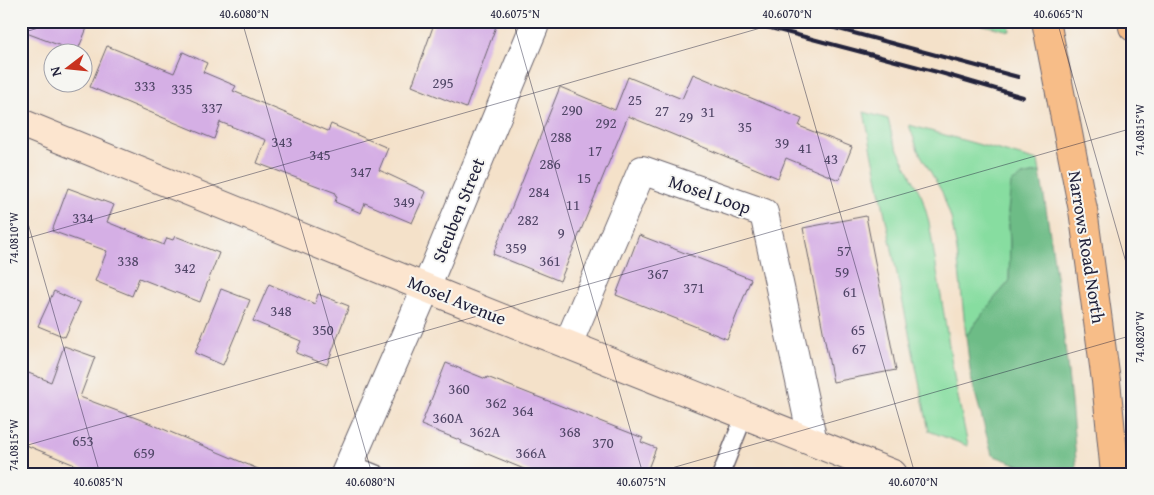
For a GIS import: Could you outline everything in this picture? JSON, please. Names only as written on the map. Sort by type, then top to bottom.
[{"type":"main road","name":"Narrows Road North","points":[[1046,21],[1083,210],[1106,381],[1115,465]]},
{"type":"main road","points":[[1132,21],[1133,27]]},
{"type":"street","name":"Steuben Street","points":[[348,468],[426,288],[534,27]]},
{"type":"street","name":"Mosel Avenue","points":[[21,123],[426,288],[893,474]]},
{"type":"street","name":"Mosel Loop","points":[[568,344],[642,170],[764,213],[813,442]]},
{"type":"lane","points":[[721,474],[745,414]]},
{"type":"lane","points":[[348,468],[377,474]]},
{"type":"green space","points":[[966,21],[1008,21],[1010,31]]},
{"type":"green space","points":[[864,112],[888,119],[893,140],[922,197],[929,222],[955,382],[968,446],[929,431]]},
{"type":"green space","points":[[909,125],[1038,161],[1040,172],[1022,176],[1008,211],[1010,242],[1009,282],[966,336],[957,251],[951,218],[942,192],[918,150]]},
{"type":"green space","points":[[1040,172],[1062,323],[1071,398],[1077,474],[1043,474],[992,455],[971,378],[966,336],[1009,282],[1010,242],[1008,211],[1011,183],[1022,176]]},
{"type":"building","points":[[21,21],[90,21],[81,42],[50,42],[21,31]]},
{"type":"building","points":[[435,21],[498,21],[466,108],[412,86]]},
{"type":"building","points":[[107,46],[174,73],[183,52],[207,63],[203,72],[236,86],[233,91],[328,131],[331,124],[388,148],[379,170],[426,192],[412,223],[365,203],[361,213],[335,202],[336,193],[257,163],[266,140],[220,122],[214,139],[92,88],[92,82]]},
{"type":"building","points":[[693,74],[802,119],[799,126],[852,147],[839,180],[786,158],[778,178],[628,116],[560,281],[493,254],[560,87],[615,110],[628,77],[682,99]]},
{"type":"building","points":[[68,188],[114,205],[107,222],[164,245],[167,238],[173,240],[175,236],[219,253],[200,302],[139,278],[132,296],[95,281],[107,251],[52,231]]},
{"type":"building","points":[[866,216],[896,370],[833,382],[803,228]]},
{"type":"building","points":[[639,235],[751,279],[727,339],[616,295]]},
{"type":"building","points":[[269,284],[315,304],[318,294],[349,306],[327,365],[296,353],[301,341],[253,321]]},
{"type":"building","points":[[221,289],[250,300],[223,365],[195,353]]},
{"type":"building","points":[[54,291],[80,303],[65,337],[38,326]]},
{"type":"building","points":[[64,346],[95,357],[80,397],[144,421],[270,474],[97,474],[21,443],[21,370],[51,382]]},
{"type":"building","points":[[446,363],[486,379],[487,377],[643,438],[641,442],[656,448],[646,474],[536,474],[421,425]]},
{"type":"railway","points":[[744,21],[941,73],[1023,97]]},
{"type":"railway","points":[[809,21],[1018,77]]}]
